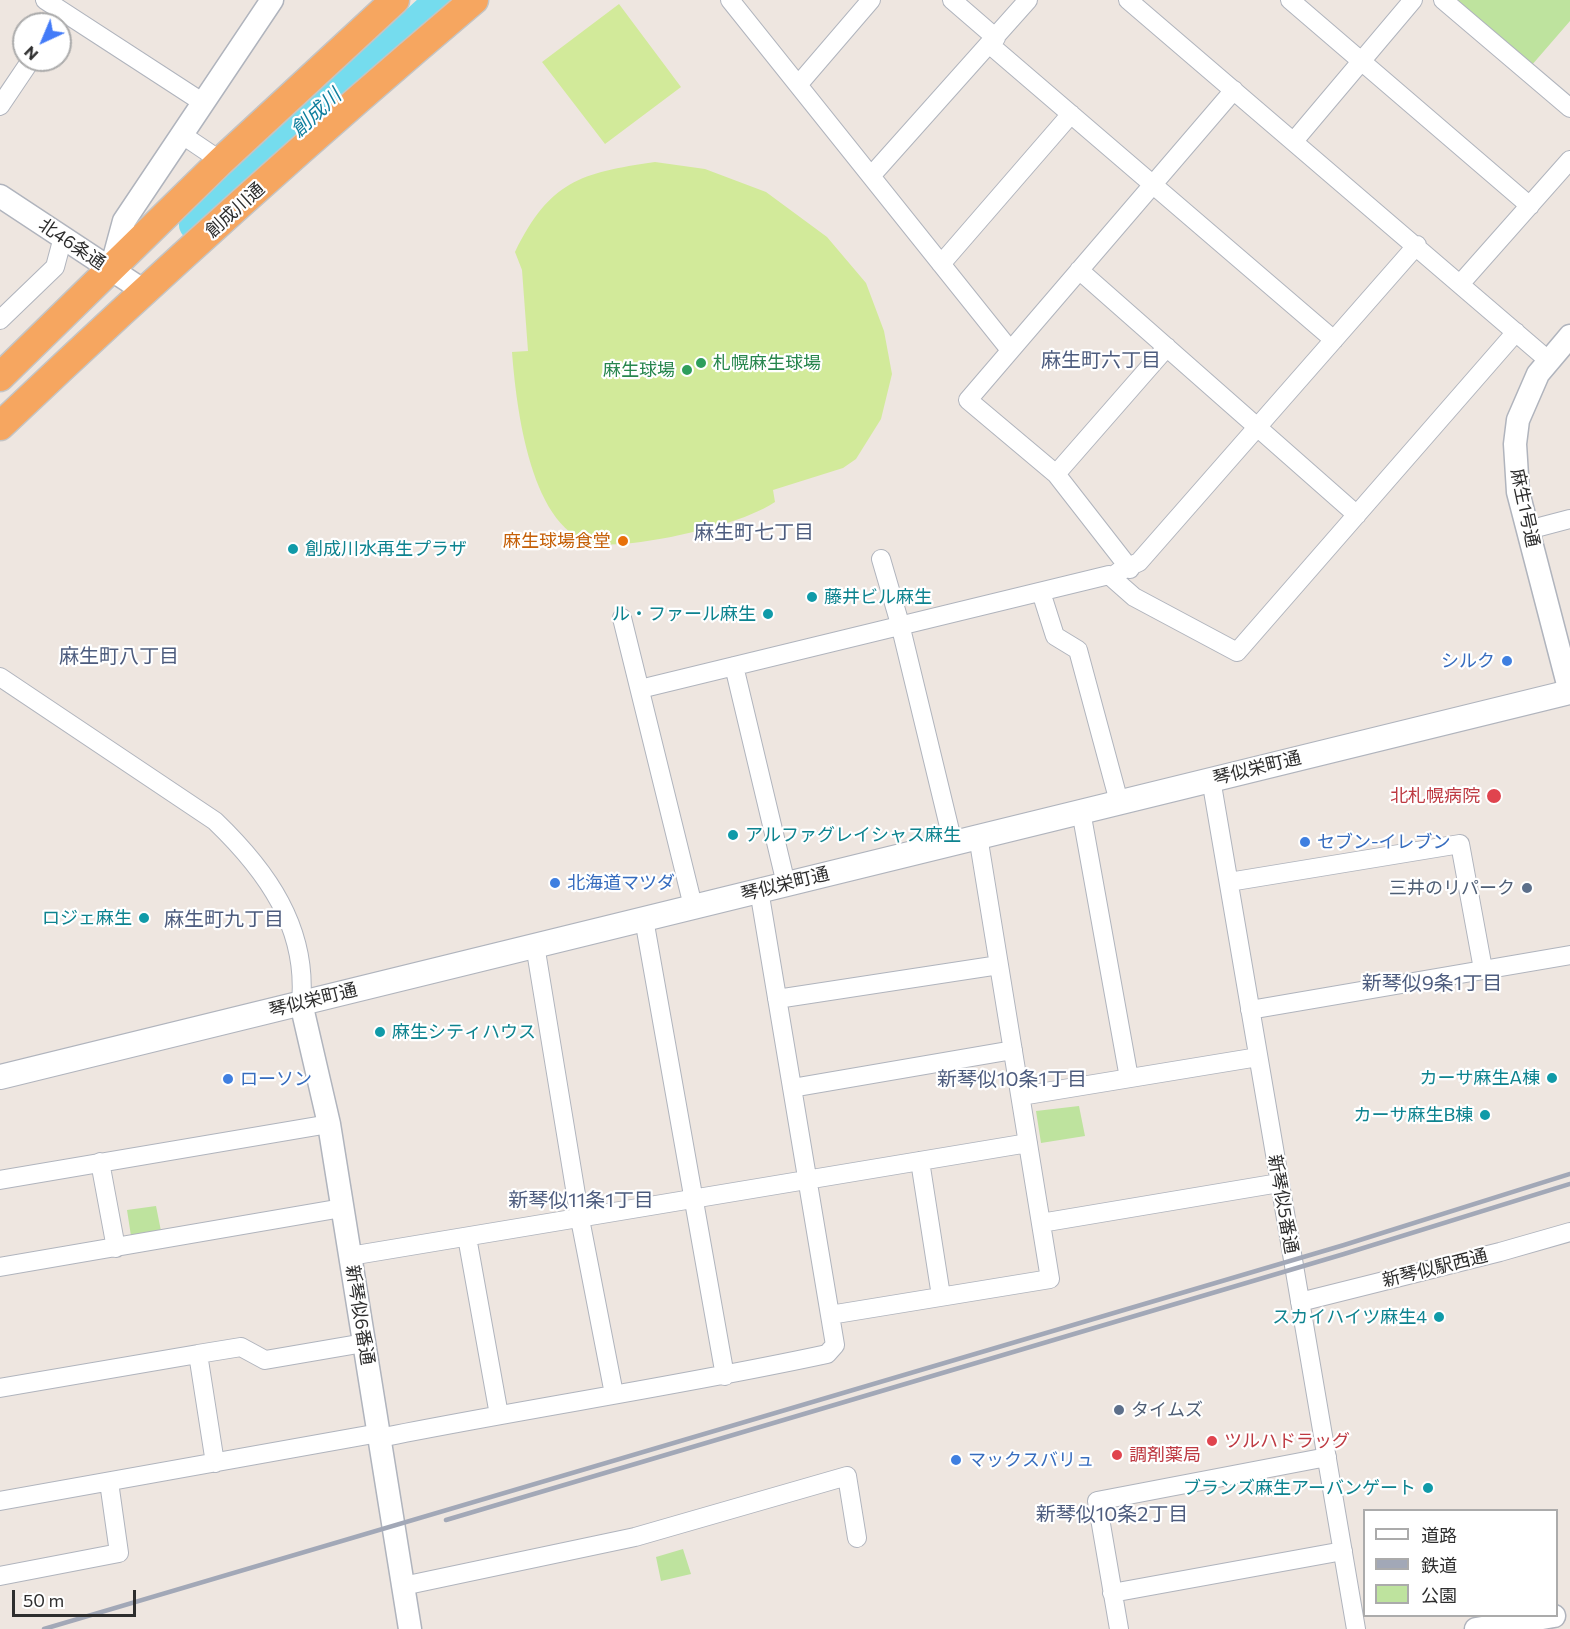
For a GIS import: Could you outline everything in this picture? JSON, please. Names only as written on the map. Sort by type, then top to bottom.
[{"type":"highway","points":[[0,377],[221,161],[395,0]]},
{"type":"highway","name":"創成川通","points":[[0,426],[144,291],[385,75],[474,0]]},
{"type":"main road","name":"琴似栄町通","points":[[0,1077],[1570,692]]},
{"type":"street","points":[[45,0],[54,12]]},
{"type":"street","points":[[111,270],[124,221],[272,0]]},
{"type":"street","points":[[730,0],[1010,350]]},
{"type":"street","points":[[798,85],[871,0]]},
{"type":"street","points":[[951,0],[1071,114],[1334,340]]},
{"type":"street","points":[[871,176],[1028,0]]},
{"type":"street","points":[[1128,0],[1417,245],[1548,360]]},
{"type":"street","points":[[1290,0],[1530,206]]},
{"type":"street","points":[[1294,141],[1413,0]]},
{"type":"street","points":[[1443,0],[1570,108]]},
{"type":"street","points":[[72,26],[202,102]]},
{"type":"street","points":[[0,106],[23,72]]},
{"type":"street","points":[[1130,569],[1056,474],[968,399],[1234,90]]},
{"type":"street","points":[[941,264],[1071,114]]},
{"type":"street","points":[[181,134],[221,161]]},
{"type":"street","points":[[1461,283],[1570,160]]},
{"type":"street","name":"北46条通","points":[[0,196],[144,291]]},
{"type":"street","points":[[0,320],[54,267],[63,237]]},
{"type":"street","points":[[640,689],[1130,569],[1139,562],[1417,245]]},
{"type":"street","points":[[1079,270],[1357,515]]},
{"type":"street","points":[[1109,575],[1134,597],[1237,652],[1516,332]]},
{"type":"street","name":"麻生1号通","points":[[1570,336],[1548,360],[1526,399],[1518,420],[1515,444],[1518,492],[1570,692]]},
{"type":"street","points":[[1056,474],[1167,347]]},
{"type":"street","points":[[1528,530],[1570,519]]},
{"type":"street","points":[[881,559],[900,624],[953,843]]},
{"type":"street","points":[[1041,592],[1055,636],[1078,650],[1119,802]]},
{"type":"street","points":[[622,618],[693,906]]},
{"type":"street","points":[[734,666],[786,884]]},
{"type":"street","points":[[0,677],[215,821],[234,840],[268,881],[292,925],[304,976],[302,1003]]},
{"type":"street","name":"新琴似5番通","points":[[1211,779],[1356,1629]]},
{"type":"street","points":[[1081,811],[1129,1078]]},
{"type":"street","points":[[830,1315],[1050,1279],[978,836]]},
{"type":"street","points":[[1228,882],[1460,844],[1483,969]]},
{"type":"street","points":[[0,1501],[725,1376],[827,1354],[835,1345],[759,890]]},
{"type":"street","points":[[644,919],[725,1376]]},
{"type":"street","points":[[535,945],[580,1219],[614,1394]]},
{"type":"street","points":[[1250,1010],[1570,955]]},
{"type":"street","points":[[777,999],[999,965]]},
{"type":"street","name":"新琴似6番通","points":[[302,1003],[329,1124],[410,1629]]},
{"type":"street","points":[[792,1088],[1013,1050]]},
{"type":"street","points":[[1021,1096],[1258,1057]]},
{"type":"street","points":[[0,1180],[329,1124]]},
{"type":"street","points":[[350,1256],[1028,1143]]},
{"type":"street","points":[[920,1161],[941,1296]]},
{"type":"street","points":[[100,1162],[116,1248]]},
{"type":"street","points":[[1041,1223],[1279,1183]]},
{"type":"street","points":[[0,1267],[342,1208]]},
{"type":"street","name":"新琴似駅西通","points":[[1300,1302],[1570,1232]]},
{"type":"street","points":[[467,1238],[499,1415]]},
{"type":"street","points":[[0,1388],[242,1347],[265,1360],[364,1343]]},
{"type":"street","points":[[198,1354],[215,1463]]},
{"type":"street","points":[[1119,1629],[1097,1501],[1327,1457]]},
{"type":"street","points":[[403,1586],[635,1537],[846,1476],[857,1538]]},
{"type":"street","points":[[0,1576],[119,1553],[109,1482]]},
{"type":"street","points":[[1112,1593],[1343,1551]]},
{"type":"street","points":[[1477,1629],[1544,1617]]},
{"type":"green space","points":[[1454,0],[1570,0],[1570,21],[1531,66]]},
{"type":"green space","points":[[619,4],[681,87],[605,144],[542,62]]},
{"type":"green space","name":"札幌麻生球場","points":[[655,162],[705,169],[766,192],[827,237],[866,283],[884,331],[892,374],[881,419],[856,459],[843,468],[773,490],[775,502],[725,524],[654,540],[625,544],[598,544],[575,536],[556,518],[542,493],[531,464],[523,433],[512,352],[528,351],[522,270],[515,252],[541,210],[555,195],[570,184],[606,171]]},
{"type":"green space","points":[[1079,1106],[1085,1136],[1041,1143],[1036,1111]]},
{"type":"green space","points":[[156,1206],[161,1231],[131,1236],[127,1210]]},
{"type":"green space","points":[[683,1549],[691,1574],[661,1581],[656,1557]]},
{"type":"waterway","name":"創成川","points":[[194,225],[439,0]]},
{"type":"railway","points":[[44,1629],[1344,1245],[1570,1174]]},
{"type":"railway","points":[[446,1520],[1344,1254],[1570,1184]]},
{"type":"place","name":"札幌麻生球場","points":[[701,363]]},
{"type":"place","name":"麻生球場","points":[[687,370]]},
{"type":"place","name":"麻生球場食堂","points":[[623,541]]},
{"type":"place","name":"創成川水再生プラザ","points":[[293,549]]},
{"type":"place","name":"藤井ビル麻生","points":[[812,597]]},
{"type":"place","name":"ル・ファール麻生","points":[[768,614]]},
{"type":"place","name":"シルク","points":[[1507,661]]},
{"type":"place","name":"北札幌病院","points":[[1494,796]]},
{"type":"place","name":"アルファグレイシャス麻生","points":[[733,835]]},
{"type":"place","name":"セブン-イレブン","points":[[1305,842]]},
{"type":"place","name":"北海道マツダ","points":[[555,883]]},
{"type":"place","name":"三井のリパーク","points":[[1527,888]]},
{"type":"place","name":"ロジェ麻生","points":[[144,918]]},
{"type":"place","name":"麻生シティハウス","points":[[380,1032]]},
{"type":"place","name":"カーサ麻生A棟","points":[[1552,1078]]},
{"type":"place","name":"ローソン","points":[[228,1079]]},
{"type":"place","name":"カーサ麻生B棟","points":[[1485,1115]]},
{"type":"place","name":"スカイハイツ麻生4","points":[[1439,1317]]},
{"type":"place","name":"タイムズ","points":[[1119,1410]]},
{"type":"place","name":"ツルハドラッグ","points":[[1212,1441]]},
{"type":"place","name":"調剤薬局","points":[[1117,1455]]},
{"type":"place","name":"マックスバリュ","points":[[956,1460]]},
{"type":"place","name":"ブランズ麻生アーバンゲート","points":[[1428,1488]]},
{"type":"district","name":"麻生町六丁目","points":[[1101,360]]},
{"type":"district","name":"麻生町七丁目","points":[[754,532]]},
{"type":"district","name":"麻生町八丁目","points":[[119,656]]},
{"type":"district","name":"麻生町九丁目","points":[[224,919]]},
{"type":"district","name":"新琴似9条1丁目","points":[[1432,983]]},
{"type":"district","name":"新琴似10条1丁目","points":[[1012,1079]]},
{"type":"district","name":"新琴似11条1丁目","points":[[581,1200]]},
{"type":"district","name":"新琴似10条2丁目","points":[[1112,1514]]}]
